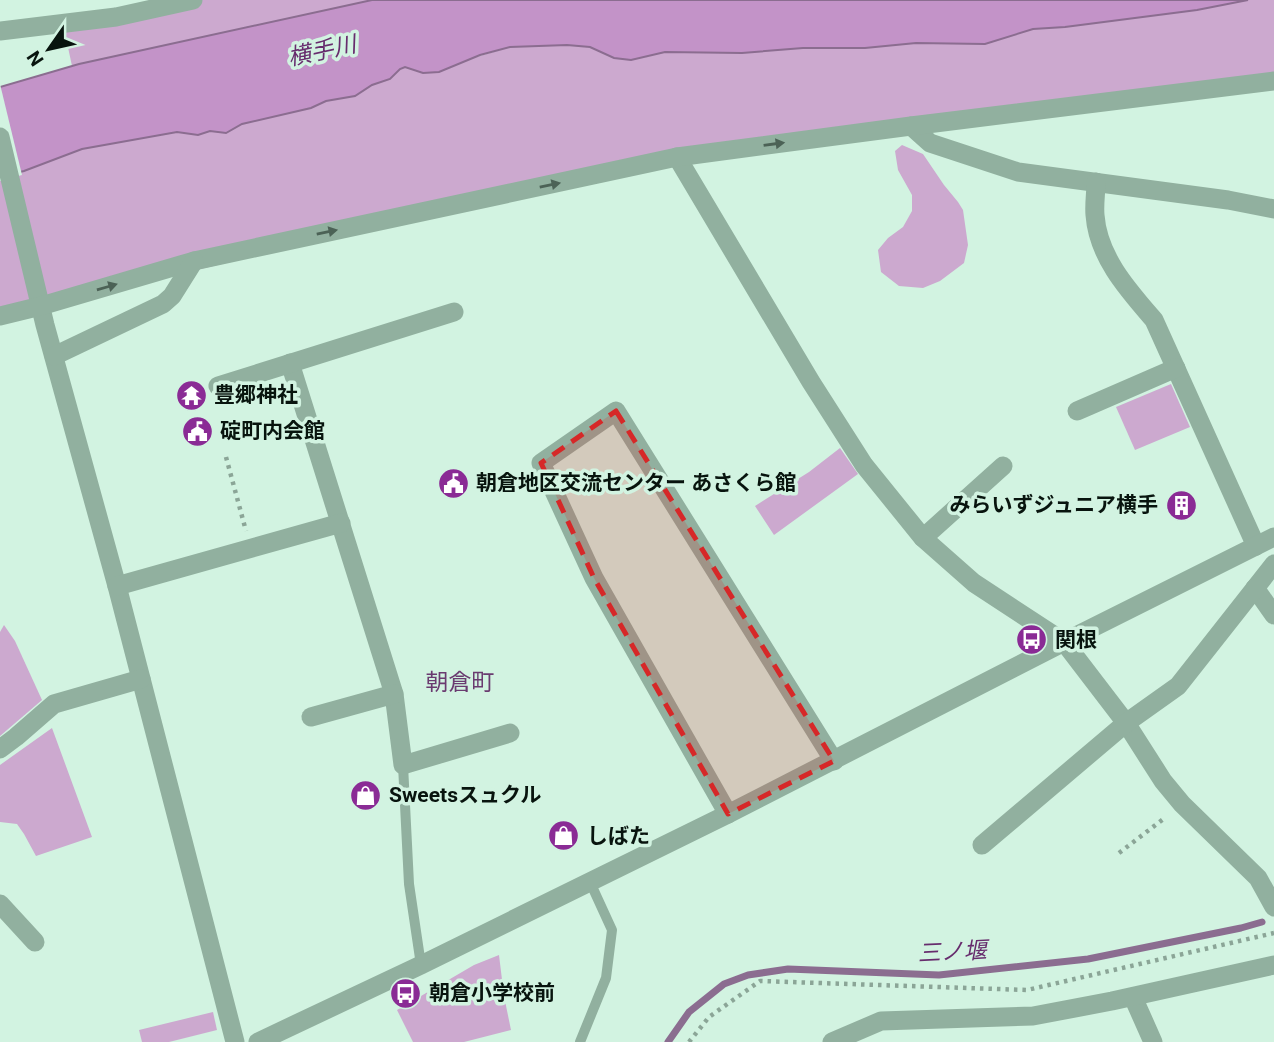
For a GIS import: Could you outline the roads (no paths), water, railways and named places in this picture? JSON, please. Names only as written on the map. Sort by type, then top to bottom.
[{"type":"street","points":[[0,31],[116,17],[192,0]]},
{"type":"street","points":[[0,316],[39,297],[677,157],[1274,81]]},
{"type":"street","points":[[911,126],[930,144],[1018,172],[1228,200],[1274,209]]},
{"type":"street","points":[[0,137],[54,356],[117,586],[235,1042]]},
{"type":"street","points":[[677,157],[817,393],[864,465],[923,538],[974,583],[1064,642],[1126,723],[1163,781],[1182,804],[1258,878],[1274,907]]},
{"type":"street","points":[[1096,182],[1095,216],[1111,264],[1154,320],[1256,546]]},
{"type":"street","points":[[54,356],[163,304],[172,296],[194,261]]},
{"type":"street","points":[[218,386],[454,312]]},
{"type":"street","points":[[290,363],[394,694],[403,765],[510,733]]},
{"type":"street","points":[[1077,411],[1176,368]]},
{"type":"street","points":[[728,814],[594,578],[541,463],[616,411],[834,761]]},
{"type":"street","points":[[923,538],[1003,467]]},
{"type":"street","points":[[117,586],[341,523]]},
{"type":"street","points":[[258,1042],[728,814],[1274,537]]},
{"type":"street","points":[[982,845],[1126,723],[1178,686],[1274,564]]},
{"type":"street","points":[[1255,588],[1274,615]]},
{"type":"street","points":[[0,748],[54,704],[141,679]]},
{"type":"street","points":[[311,717],[394,694]]},
{"type":"street","points":[[0,904],[35,942]]},
{"type":"street","points":[[832,1042],[881,1021],[1033,1016],[1133,997],[1274,965]]},
{"type":"street","points":[[1133,997],[1153,1042]]},
{"type":"lane","points":[[403,765],[409,884],[421,965]]},
{"type":"lane","points":[[580,1042],[606,978],[612,930],[590,881]]},
{"type":"water","name":"横手川","points":[[372,0],[1248,0],[1197,10],[1033,29],[985,44],[916,43],[742,53],[665,52],[631,60],[614,58],[590,47],[510,47],[480,55],[439,72],[423,73],[405,67],[390,79],[372,85],[355,96],[326,101],[311,108],[242,124],[226,133],[210,131],[198,135],[177,132],[82,149],[0,177],[0,87],[79,64]]},
{"type":"waterway","name":"三ノ堰","points":[[668,1042],[689,1012],[724,984],[748,975],[788,969],[939,975],[1088,959],[1262,922]]},
{"type":"place","name":"豊郷神社","points":[[191,395]]},
{"type":"place","name":"碇町内会館","points":[[197,431]]},
{"type":"place","name":"朝倉地区交流センター あさくら館","points":[[453,483]]},
{"type":"place","name":"みらいずジュニア横手","points":[[1181,505]]},
{"type":"place","name":"関根","points":[[1032,640]]},
{"type":"place","name":"Sweetsスュクル","points":[[366,795]]},
{"type":"place","name":"しばた","points":[[564,836]]},
{"type":"place","name":"朝倉小学校前","points":[[406,993]]},
{"type":"district","name":"朝倉町","points":[[460,682]]}]
